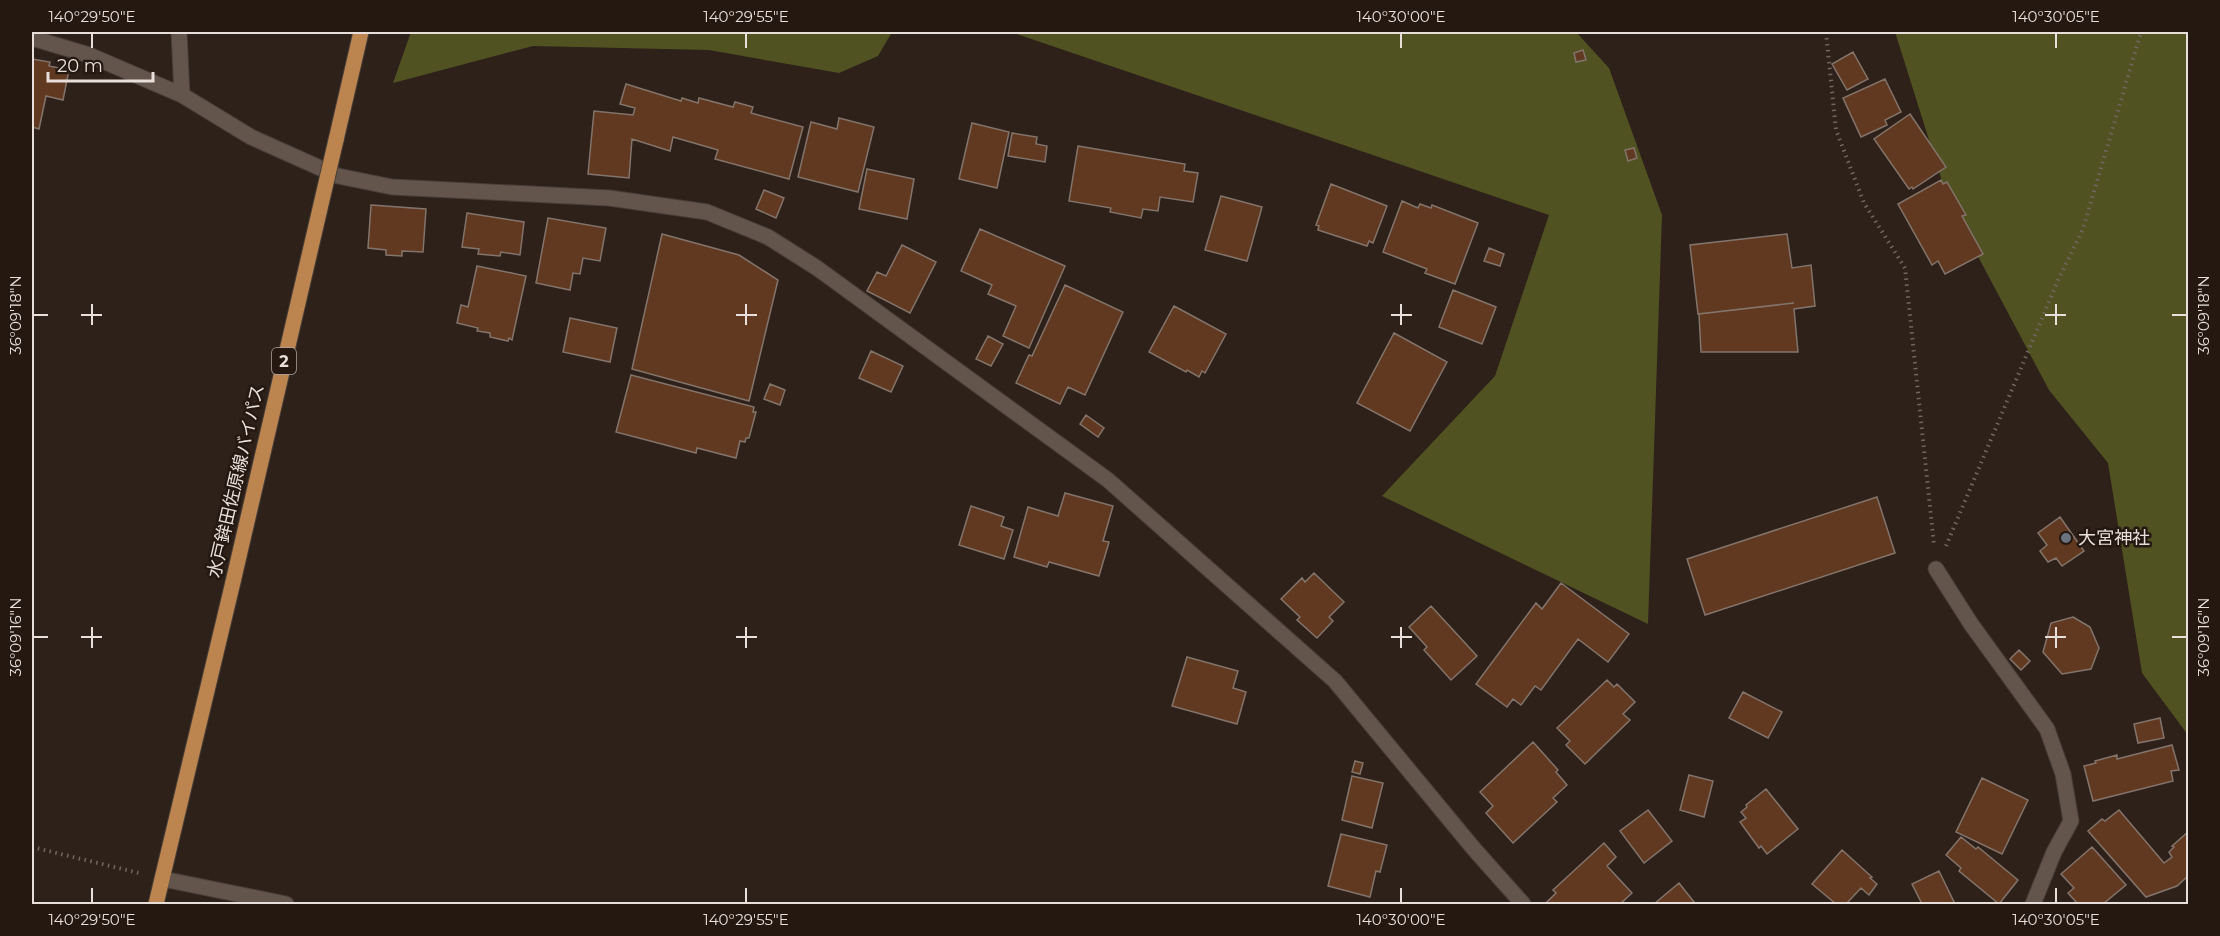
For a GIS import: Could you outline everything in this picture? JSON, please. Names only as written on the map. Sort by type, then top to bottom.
[{"type":"main road","name":"水戸鉾田佐原線バイパス","points":[[156,904],[361,32]]},
{"type":"street","points":[[178,32],[182,95]]},
{"type":"street","points":[[32,38],[89,56],[182,95],[251,137],[338,176],[392,187],[620,199],[707,212],[768,237],[817,268],[1117,488],[1335,681],[1474,849],[1523,904]]},
{"type":"street","points":[[1936,569],[1971,624],[2047,729],[2063,774],[2071,821],[2054,852],[2033,904]]},
{"type":"street","points":[[163,879],[286,904]]},
{"type":"path","points":[[1826,32],[1836,130],[1864,203],[1905,268],[1936,569]]},
{"type":"path","points":[[1936,569],[2059,278],[2083,229],[2141,32]]},
{"type":"path","points":[[32,847],[163,879]]},
{"type":"green space","points":[[411,32],[892,32],[878,56],[839,73],[709,50],[533,46],[393,83]]},
{"type":"green space","points":[[1011,32],[1576,32],[1609,68],[1662,215],[1648,624],[1382,496],[1495,376],[1549,215]]},
{"type":"green space","points":[[1895,32],[2188,32],[2188,735],[2142,673],[2108,463],[2049,390],[1948,200]]},
{"type":"building","points":[[1583,50],[1586,60],[1576,62],[1574,53]]},
{"type":"building","points":[[1853,52],[1868,79],[1847,90],[1832,64]]},
{"type":"building","points":[[32,59],[50,62],[49,66],[69,70],[63,100],[46,96],[39,129],[32,127]]},
{"type":"building","points":[[1885,79],[1901,112],[1885,120],[1887,125],[1861,137],[1843,98]]},
{"type":"building","points":[[626,84],[681,101],[682,98],[698,103],[699,98],[733,107],[735,102],[753,107],[751,113],[803,127],[789,179],[715,159],[718,150],[673,137],[670,151],[632,139],[629,178],[588,174],[594,111],[633,115],[635,108],[620,104]]},
{"type":"building","points":[[1910,114],[1946,167],[1913,189],[1912,187],[1909,189],[1874,139]]},
{"type":"building","points":[[839,118],[874,127],[858,192],[798,177],[811,122],[837,129]]},
{"type":"building","points":[[972,123],[1009,132],[997,188],[959,179]]},
{"type":"building","points":[[1012,133],[1037,137],[1036,144],[1047,146],[1045,162],[1008,156]]},
{"type":"building","points":[[1078,146],[1185,164],[1184,171],[1198,173],[1193,202],[1160,197],[1158,211],[1143,209],[1141,218],[1110,212],[1111,208],[1069,201]]},
{"type":"building","points":[[1634,148],[1637,158],[1628,161],[1625,150]]},
{"type":"building","points":[[867,169],[914,179],[907,219],[859,209]]},
{"type":"building","points":[[1941,180],[1943,184],[1947,182],[1966,215],[1962,216],[1983,254],[1945,274],[1938,261],[1932,265],[1898,204]]},
{"type":"building","points":[[1331,184],[1387,206],[1373,243],[1369,241],[1367,246],[1318,230],[1319,226],[1316,225]]},
{"type":"building","points":[[764,190],[784,198],[776,218],[756,209]]},
{"type":"building","points":[[1221,196],[1262,207],[1247,261],[1205,250]]},
{"type":"building","points":[[1402,201],[1418,208],[1420,204],[1431,208],[1432,205],[1478,223],[1455,284],[1425,273],[1427,269],[1383,252]]},
{"type":"building","points":[[371,205],[426,209],[423,252],[402,251],[402,256],[386,255],[386,250],[368,248]]},
{"type":"building","points":[[467,213],[524,222],[520,255],[501,252],[500,256],[478,254],[479,249],[462,247]]},
{"type":"building","points":[[548,218],[606,228],[600,261],[583,258],[580,274],[573,273],[570,290],[536,283]]},
{"type":"building","points":[[980,229],[1065,266],[1029,348],[1003,336],[1016,306],[988,294],[992,285],[961,271]]},
{"type":"building","points":[[662,234],[739,255],[778,280],[749,401],[632,369]]},
{"type":"building","points":[[1787,234],[1792,268],[1811,265],[1815,306],[1794,309],[1798,352],[1701,352],[1699,314],[1794,303],[1698,314],[1690,245]]},
{"type":"building","points":[[902,245],[936,262],[910,313],[867,291],[877,272],[886,276]]},
{"type":"building","points":[[1489,248],[1504,254],[1500,266],[1484,261]]},
{"type":"building","points":[[477,266],[526,276],[512,340],[490,337],[490,333],[477,331],[478,328],[457,323],[461,305],[468,307]]},
{"type":"building","points":[[1065,285],[1123,312],[1085,395],[1068,387],[1060,404],[1016,383],[1029,355],[1032,356]]},
{"type":"building","points":[[1453,290],[1496,307],[1482,344],[1439,327]]},
{"type":"building","points":[[1174,306],[1226,334],[1205,373],[1202,371],[1199,377],[1149,352]]},
{"type":"building","points":[[570,318],[617,328],[610,362],[563,352]]},
{"type":"building","points":[[1394,333],[1447,362],[1410,431],[1357,403]]},
{"type":"building","points":[[988,336],[1003,344],[991,366],[976,359]]},
{"type":"building","points":[[871,351],[903,366],[891,392],[859,378]]},
{"type":"building","points":[[631,375],[754,407],[753,412],[756,412],[749,438],[746,438],[745,442],[740,441],[736,458],[697,448],[696,453],[616,432]]},
{"type":"building","points":[[770,384],[785,390],[780,405],[764,399]]},
{"type":"building","points":[[1086,415],[1104,428],[1098,437],[1080,424]]},
{"type":"building","points":[[1065,493],[1113,506],[1103,541],[1109,542],[1099,576],[1049,562],[1047,567],[1014,557],[1028,507],[1058,516]]},
{"type":"building","points":[[1877,497],[1895,553],[1705,615],[1687,559]]},
{"type":"building","points":[[971,506],[1004,517],[1001,526],[1013,530],[1004,559],[959,545]]},
{"type":"building","points":[[2060,517],[2084,551],[2062,566],[2056,558],[2048,562],[2040,551],[2047,545],[2038,533]]},
{"type":"building","points":[[1314,573],[1344,602],[1329,617],[1333,621],[1317,638],[1297,620],[1300,617],[1281,599],[1302,578],[1305,582]]},
{"type":"building","points":[[1561,583],[1629,634],[1608,662],[1578,639],[1541,690],[1535,686],[1521,705],[1513,699],[1507,707],[1476,684],[1536,603],[1542,609]]},
{"type":"building","points":[[1431,606],[1477,656],[1451,680],[1424,650],[1427,647],[1409,627]]},
{"type":"building","points":[[2073,617],[2090,627],[2099,648],[2091,669],[2062,674],[2043,652],[2051,623]]},
{"type":"building","points":[[2019,650],[2030,661],[2021,670],[2010,659]]},
{"type":"building","points":[[1187,657],[1238,671],[1233,688],[1246,692],[1237,724],[1172,706]]},
{"type":"building","points":[[1607,680],[1614,687],[1617,684],[1635,702],[1623,714],[1630,720],[1585,764],[1566,745],[1570,741],[1557,728]]},
{"type":"building","points":[[1743,692],[1782,712],[1768,738],[1729,718]]},
{"type":"building","points":[[2160,718],[2164,738],[2138,743],[2134,724]]},
{"type":"building","points":[[1533,742],[1558,770],[1556,772],[1567,785],[1553,798],[1557,802],[1513,843],[1486,813],[1493,806],[1480,792]]},
{"type":"building","points":[[2172,745],[2179,770],[2171,771],[2173,781],[2093,801],[2084,766],[2117,755],[2117,759]]},
{"type":"building","points":[[1355,761],[1363,763],[1360,774],[1352,772]]},
{"type":"building","points":[[1689,775],[1713,781],[1704,817],[1680,810]]},
{"type":"building","points":[[1352,776],[1383,783],[1372,828],[1342,820]]},
{"type":"building","points":[[1982,778],[2028,800],[2002,854],[1956,832]]},
{"type":"building","points":[[1766,789],[1798,829],[1767,854],[1761,846],[1759,848],[1740,822],[1746,818],[1741,812],[1747,807],[1746,805]]},
{"type":"building","points":[[1648,810],[1672,841],[1644,863],[1620,831]]},
{"type":"building","points":[[2119,810],[2164,863],[2172,857],[2169,852],[2174,847],[2172,846],[2188,832],[2188,876],[2177,886],[2146,897],[2088,831],[2102,819],[2105,821]]},
{"type":"building","points":[[1341,834],[1387,845],[1380,872],[1376,871],[1370,897],[1328,886]]},
{"type":"building","points":[[1961,837],[1976,849],[1978,847],[2018,880],[1999,904],[1959,871],[1961,868],[1946,855]]},
{"type":"building","points":[[1604,843],[1616,857],[1607,866],[1632,893],[1620,904],[1550,904],[1547,902],[1556,893],[1553,890]]},
{"type":"building","points":[[2092,847],[2126,885],[2103,904],[2078,904],[2068,893],[2074,888],[2061,874]]},
{"type":"building","points":[[1842,850],[1877,884],[1869,895],[1861,888],[1846,904],[1836,904],[1812,884]]},
{"type":"building","points":[[1939,871],[1955,904],[1922,904],[1912,884]]},
{"type":"building","points":[[1679,883],[1694,902],[1654,904]]},
{"type":"place","name":"大宮神社","points":[[2066,538]]}]
